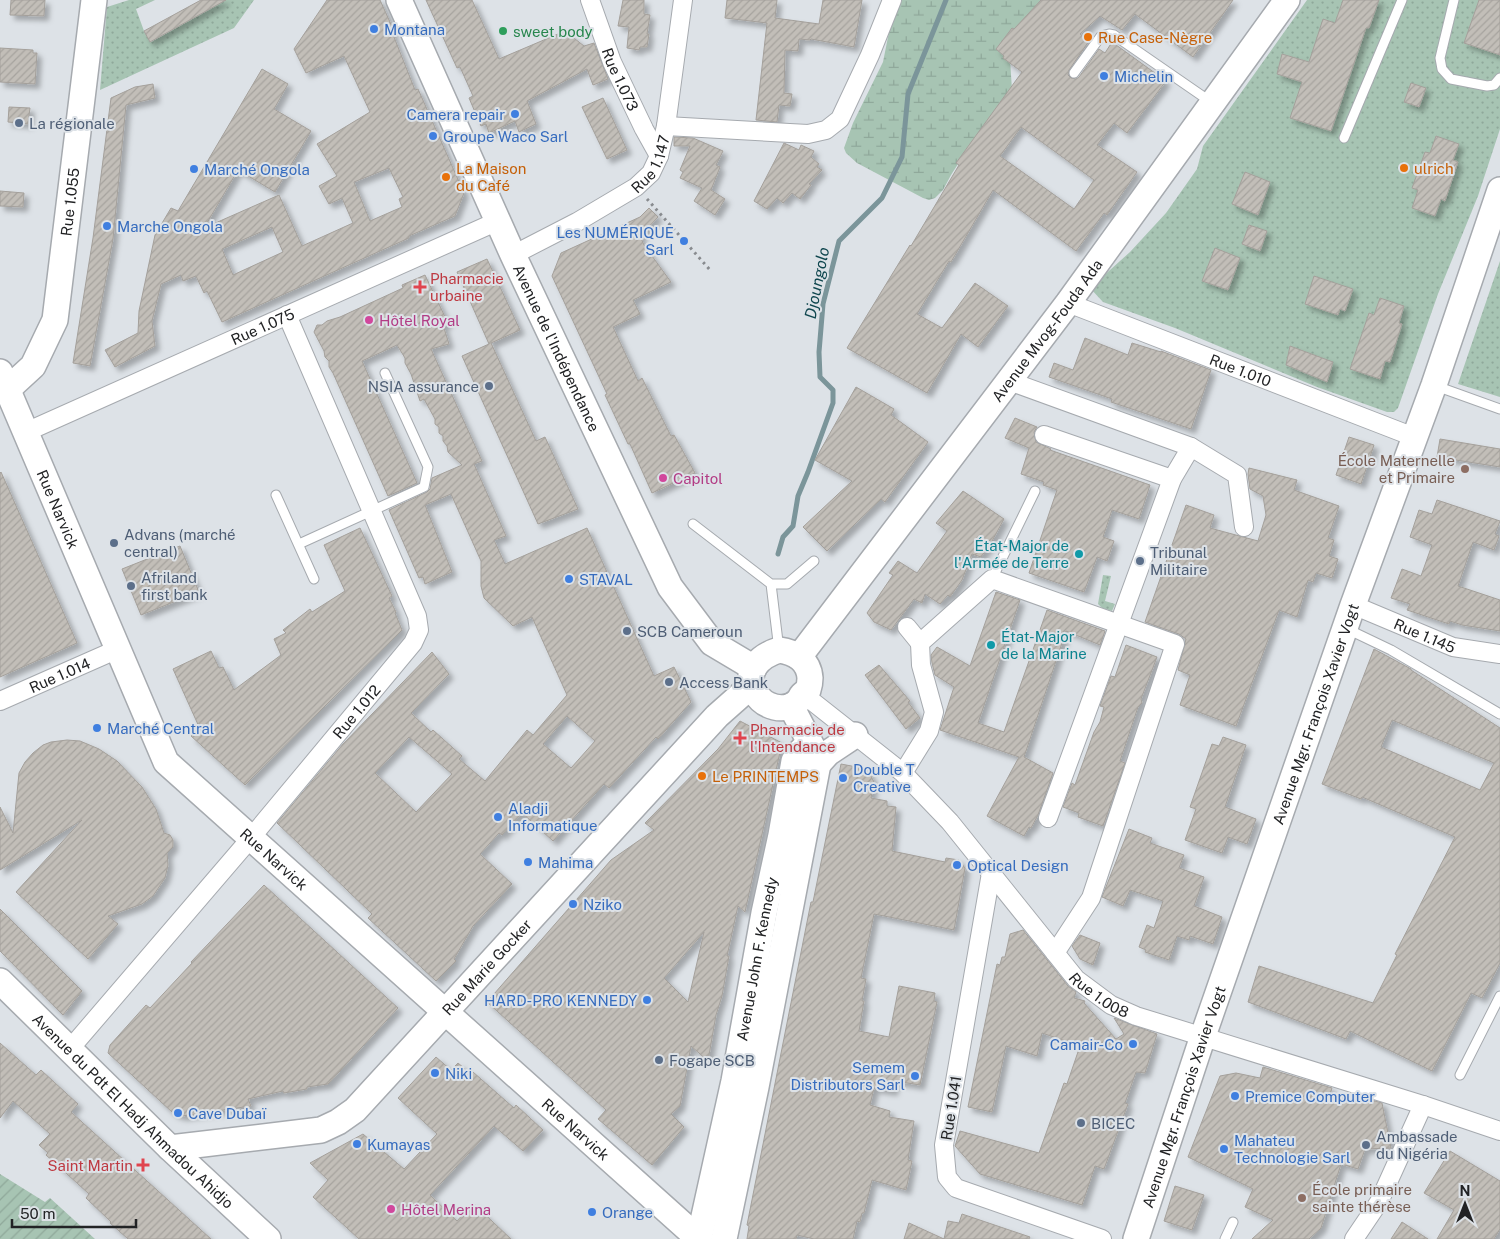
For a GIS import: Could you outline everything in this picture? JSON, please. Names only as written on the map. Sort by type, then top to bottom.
[{"type":"main road","name":"Rue 1.055","points":[[4,381],[34,366],[55,320],[94,0]]},
{"type":"main road","name":"Avenue de l'Indépendance","points":[[399,0],[513,255],[670,587],[712,643],[753,677]]},
{"type":"main road","name":"Avenue Mvog-Fouda Ada","points":[[789,653],[1009,381],[1214,103],[1287,0]]},
{"type":"main road","name":"Avenue Mgr. François Xavier Vogt","points":[[1140,1236],[1203,1036],[1349,617],[1434,385],[1500,190]]},
{"type":"main road","name":"Rue Narvick","points":[[4,381],[166,762],[699,1239]]},
{"type":"main road","points":[[789,653],[806,665],[810,680],[808,690],[797,700],[780,708],[759,699],[753,677],[759,660],[766,654],[789,653]]},
{"type":"main road","name":"Rue Marie Gocker","points":[[170,1148],[321,1130],[338,1122],[355,1110],[753,677]]},
{"type":"main road","points":[[797,700],[814,754]]},
{"type":"main road","name":"Avenue John F. Kennedy","points":[[724,1239],[745,1084],[765,972],[764,913],[792,838],[794,761],[800,752],[828,753],[855,735]]},
{"type":"main road","name":"Avenue du Pdt El Hadj Ahmadou Ahidjo","points":[[0,981],[170,1148],[268,1239]]},
{"type":"main road","name":"Avenue John F. Kennedy","points":[[699,1239],[745,1084]]},
{"type":"street","name":"Rue 1.073","points":[[590,0],[612,62],[659,156]]},
{"type":"street","name":"Rue 1.147","points":[[513,255],[577,222],[636,187],[651,173],[659,156],[666,126],[683,0]]},
{"type":"street","points":[[666,126],[808,134],[826,130],[840,119],[892,0]]},
{"type":"street","name":"Rue 1.075","points":[[26,432],[498,221]]},
{"type":"street","name":"Rue 1.010","points":[[1068,303],[1414,437]]},
{"type":"street","name":"Rue 1.012","points":[[69,1050],[250,839],[413,643],[419,630],[416,616],[287,315]]},
{"type":"street","points":[[1009,381],[1191,447],[1236,475],[1244,527]]},
{"type":"street","points":[[1044,435],[1172,480]]},
{"type":"street","points":[[1048,818],[1172,480],[1191,447]]},
{"type":"street","points":[[920,643],[992,579],[1175,644],[1091,898],[1055,953]]},
{"type":"street","name":"Rue 1.145","points":[[1349,617],[1453,647],[1500,654]]},
{"type":"street","points":[[903,773],[930,731],[934,712],[921,665],[920,643],[907,627]]},
{"type":"street","points":[[1453,647],[1500,666]]},
{"type":"street","name":"Rue 1.014","points":[[0,701],[118,649]]},
{"type":"street","name":"Rue 1.008","points":[[797,700],[855,735],[903,773],[950,822],[1076,979],[1111,1006],[1136,1016],[1423,1105],[1500,1131]]},
{"type":"street","name":"Rue 1.041","points":[[991,873],[944,1145],[947,1177],[956,1188],[1102,1239]]},
{"type":"street","points":[[1354,1239],[1378,1202],[1423,1105]]},
{"type":"lane","points":[[1344,138],[1402,0]]},
{"type":"lane","points":[[1454,0],[1440,58],[1442,69],[1451,79],[1488,86],[1494,85],[1500,78]]},
{"type":"lane","points":[[1074,73],[1101,36],[1114,35],[1214,103]]},
{"type":"lane","points":[[299,544],[424,487],[428,467],[385,373]]},
{"type":"lane","points":[[1434,385],[1500,410]]},
{"type":"lane","points":[[992,579],[1035,491]]},
{"type":"lane","points":[[276,494],[314,579]]},
{"type":"lane","points":[[692,524],[771,584],[787,584],[814,561]]},
{"type":"lane","points":[[771,584],[789,653]]},
{"type":"lane","points":[[1349,617],[1391,650],[1500,714]]},
{"type":"lane","points":[[1460,1075],[1500,996]]},
{"type":"lane","points":[[1224,1239],[1233,1222]]},
{"type":"path","points":[[636,187],[711,271]]},
{"type":"green space","points":[[129,0],[155,0],[136,9],[144,31],[151,42],[217,5],[214,0],[254,0],[234,28],[100,90],[107,7]]},
{"type":"green space","points":[[902,0],[1066,0],[1010,59],[1012,90],[963,156],[943,190],[935,198],[929,200],[857,163],[846,153],[844,148],[853,123],[883,62],[890,27]]},
{"type":"green space","points":[[1307,0],[1500,0],[1500,129],[1478,196],[1438,294],[1398,408],[1394,412],[1387,412],[1317,387],[1175,328],[1103,302],[1090,288],[1130,252],[1166,213],[1197,169],[1203,146]]},
{"type":"green space","points":[[1500,261],[1500,397],[1458,384]]},
{"type":"green space","points":[[1103,575],[1111,576],[1105,601],[1115,604],[1112,611],[1102,608],[1098,604]]},
{"type":"green space","points":[[0,1174],[45,1202],[50,1198],[95,1239],[0,1239]]},
{"type":"building","points":[[11,0],[45,0],[44,16],[10,15]]},
{"type":"building","points":[[201,0],[226,0],[150,42],[144,31]]},
{"type":"building","points":[[327,0],[380,0],[394,31],[392,32],[415,90],[418,89],[464,193],[455,216],[222,322],[207,291],[204,293],[196,276],[183,281],[181,275],[161,284],[152,321],[155,346],[115,367],[105,350],[138,333],[139,311],[155,235],[171,208],[178,211],[262,69],[288,84],[274,109],[311,131],[275,192],[238,170],[204,228],[279,195],[302,246],[353,223],[342,198],[329,204],[319,186],[337,176],[317,144],[370,112],[344,56],[306,73],[294,49]],"holes":[[[389,168],[403,197],[399,199],[402,207],[370,221],[354,182]],[[272,227],[283,252],[233,275],[222,249]]]},
{"type":"building","points":[[426,0],[472,0],[499,59],[565,31],[584,46],[594,43],[608,79],[593,85],[587,69],[527,101],[536,124],[519,132],[515,121],[489,133],[486,124],[481,126],[469,98],[473,96],[460,67],[457,68]]},
{"type":"building","points":[[623,0],[644,0],[644,14],[650,15],[647,47],[640,47],[639,50],[627,48],[629,27],[618,26]]},
{"type":"building","points":[[727,0],[777,0],[775,18],[819,24],[823,0],[862,0],[854,47],[811,39],[799,39],[798,51],[785,50],[784,93],[792,94],[790,106],[779,105],[777,122],[756,120],[767,23],[725,18]]},
{"type":"building","points":[[1041,0],[1233,0],[1193,57],[1135,14],[1122,30],[1100,16],[1080,34],[1089,41],[1069,70],[1068,75],[1071,78],[1076,79],[1079,77],[1099,49],[1105,53],[1112,42],[1166,81],[1127,133],[1114,123],[1097,145],[1137,172],[1107,215],[1104,213],[1076,251],[993,190],[951,262],[949,261],[917,314],[942,328],[975,283],[1008,306],[978,347],[961,334],[927,393],[847,348],[959,165],[956,163],[1022,72],[1003,58],[1004,56],[996,49],[1012,28],[1014,29]],"holes":[[[1021,127],[1094,180],[1074,209],[1000,156]]]},
{"type":"building","points":[[1343,0],[1379,0],[1369,28],[1366,28],[1331,131],[1290,118],[1302,82],[1277,74],[1282,54],[1309,62],[1323,19],[1335,23]]},
{"type":"building","points":[[1479,0],[1500,0],[1500,55],[1464,43]]},
{"type":"building","points":[[0,48],[33,50],[33,53],[37,53],[35,84],[0,82]]},
{"type":"building","points":[[1411,83],[1426,88],[1419,107],[1404,102]]},
{"type":"building","points":[[153,84],[155,98],[126,105],[113,239],[90,366],[73,363],[93,238],[111,98],[135,87]]},
{"type":"building","points":[[603,98],[627,150],[607,159],[582,107]]},
{"type":"building","points":[[9,107],[30,108],[28,124],[8,122]]},
{"type":"building","points":[[1436,136],[1459,144],[1453,160],[1458,162],[1445,201],[1441,199],[1435,216],[1412,208],[1418,190],[1412,188],[1425,152],[1430,153]]},
{"type":"building","points":[[674,137],[693,138],[723,151],[716,165],[720,167],[711,190],[725,199],[715,215],[694,201],[702,188],[680,178],[683,172],[680,170],[690,146],[674,146]]},
{"type":"building","points":[[784,143],[799,150],[801,145],[814,151],[811,157],[819,164],[817,167],[822,170],[809,184],[811,185],[800,199],[792,193],[783,203],[777,198],[767,209],[754,201]]},
{"type":"building","points":[[1245,172],[1270,182],[1258,215],[1232,204]]},
{"type":"building","points":[[0,191],[24,193],[23,207],[0,206]]},
{"type":"building","points":[[649,208],[658,217],[640,236],[644,245],[671,282],[633,300],[640,314],[613,327],[638,381],[642,378],[671,436],[674,435],[695,473],[652,493],[605,395],[607,394],[552,276],[561,253],[640,217]]},
{"type":"building","points":[[1249,225],[1267,231],[1260,251],[1242,244]]},
{"type":"building","points":[[1215,248],[1240,258],[1228,290],[1202,281]]},
{"type":"building","points":[[487,259],[520,330],[491,343],[536,441],[545,437],[578,509],[538,524],[462,356],[489,344],[457,272]]},
{"type":"building","points":[[425,275],[448,323],[443,325],[449,344],[431,349],[482,461],[474,464],[506,536],[494,540],[505,564],[587,528],[654,676],[674,667],[691,702],[658,739],[656,737],[609,788],[604,784],[553,841],[522,813],[502,835],[499,833],[480,854],[512,884],[473,926],[454,959],[456,961],[436,981],[368,918],[372,914],[277,823],[343,744],[432,652],[449,674],[411,713],[431,732],[433,730],[462,756],[459,759],[485,781],[527,730],[533,735],[567,695],[532,617],[513,626],[484,598],[481,586],[481,561],[451,494],[425,505],[452,572],[425,584],[423,577],[419,578],[389,510],[427,492],[430,489],[432,478],[462,465],[448,452],[443,436],[439,433],[439,427],[435,424],[435,419],[424,399],[420,401],[411,374],[405,363],[405,358],[397,345],[362,361],[417,483],[388,496],[329,367],[329,361],[325,357],[324,351],[314,332],[317,325],[322,325],[327,321],[340,317],[403,288],[402,285]],"holes":[[[567,716],[595,741],[571,768],[543,744]],[[409,737],[452,774],[416,812],[375,773]]]},
{"type":"building","points":[[1314,276],[1353,289],[1345,311],[1340,309],[1338,315],[1305,304]]},
{"type":"building","points":[[1380,298],[1404,306],[1399,323],[1402,324],[1390,362],[1385,361],[1380,379],[1350,369],[1369,313],[1374,315]]},
{"type":"building","points":[[1085,338],[1128,355],[1132,343],[1161,351],[1211,370],[1191,429],[1111,402],[1112,399],[1049,377],[1054,363],[1073,370]]},
{"type":"building","points":[[1290,346],[1333,362],[1327,382],[1286,365]]},
{"type":"building","points":[[856,387],[894,409],[891,415],[928,442],[885,502],[881,499],[827,551],[803,527],[852,481],[815,460]]},
{"type":"building","points":[[1015,418],[1037,427],[1034,432],[1036,442],[1050,450],[1150,485],[1139,519],[1112,510],[1103,537],[1114,541],[1107,561],[1097,557],[1084,592],[1029,573],[1057,490],[1043,485],[1044,482],[1021,474],[1029,448],[1005,438]]},
{"type":"building","points":[[1349,437],[1374,445],[1361,484],[1336,475]]},
{"type":"building","points":[[1440,439],[1500,449],[1500,467],[1437,457]]},
{"type":"building","points":[[1249,468],[1297,480],[1294,490],[1339,506],[1328,538],[1334,540],[1329,556],[1338,559],[1332,578],[1316,573],[1313,582],[1308,580],[1297,617],[1279,610],[1236,726],[1180,705],[1190,675],[1178,670],[1186,639],[1179,634],[1145,622],[1186,505],[1214,515],[1210,528],[1258,541],[1266,515],[1263,496],[1250,489]]},
{"type":"building","points":[[0,473],[77,643],[0,677]]},
{"type":"building","points":[[963,491],[1004,519],[991,543],[981,557],[972,554],[962,580],[950,597],[948,595],[940,604],[925,594],[922,603],[914,599],[891,630],[874,622],[867,613],[893,575],[889,573],[898,561],[917,573],[947,531],[936,523]]},
{"type":"building","points":[[1437,500],[1500,521],[1495,534],[1499,536],[1494,550],[1473,542],[1458,586],[1500,600],[1500,631],[1462,625],[1450,621],[1449,624],[1407,610],[1410,604],[1391,598],[1402,569],[1421,576],[1432,545],[1410,537],[1419,510],[1432,514]]},
{"type":"building","points":[[360,528],[392,596],[389,598],[402,630],[245,785],[191,736],[200,729],[173,669],[211,651],[219,668],[223,667],[234,690],[281,655],[274,639],[286,633],[283,630],[310,609],[312,612],[345,591],[324,545]]},
{"type":"building","points":[[180,546],[199,592],[141,615],[122,569]]},
{"type":"building","name":"État-Major de la Marine","points":[[996,592],[1020,600],[978,723],[1004,732],[1047,610],[1105,631],[1100,645],[1066,631],[1024,757],[1053,773],[1038,815],[1024,836],[987,816],[1019,757],[940,730],[954,687],[935,675],[931,655],[937,647],[970,666]]},
{"type":"building","points":[[1126,645],[1157,657],[1120,761],[1125,763],[1103,826],[1078,817],[1079,813],[1063,807],[1072,783],[1075,785],[1094,732],[1100,722],[1104,707],[1100,706],[1111,676],[1115,677]]},
{"type":"building","points":[[1374,649],[1411,669],[1500,728],[1500,963],[1482,998],[1471,993],[1432,1071],[1350,1031],[1346,1039],[1248,1002],[1259,966],[1373,1003],[1397,955],[1395,954],[1455,837],[1362,797],[1361,799],[1322,784]],"holes":[[[1392,720],[1494,763],[1480,790],[1381,747]]]},
{"type":"building","points":[[879,665],[910,701],[908,702],[920,718],[906,729],[865,675]]},
{"type":"building","points":[[740,721],[782,743],[745,912],[738,906],[708,1061],[691,1046],[680,1106],[671,1114],[684,1127],[652,1165],[598,1119],[606,1110],[487,1002],[611,860],[654,830],[645,823],[718,749]],"holes":[[[704,932],[688,1002],[664,978]]]},
{"type":"building","points":[[1223,737],[1246,745],[1225,807],[1256,819],[1247,844],[1228,837],[1222,853],[1185,840],[1196,809],[1190,807],[1212,744],[1219,746]]},
{"type":"building","points":[[67,740],[80,741],[99,749],[117,761],[142,787],[156,809],[164,833],[170,835],[173,840],[173,847],[167,853],[168,865],[165,878],[153,896],[142,904],[108,916],[118,924],[88,959],[16,892],[82,820],[0,870],[0,807],[13,833],[19,773],[25,762],[43,745]]},
{"type":"building","points":[[841,764],[867,769],[874,782],[871,798],[887,801],[887,806],[896,807],[892,851],[945,862],[946,858],[959,860],[965,868],[954,930],[874,914],[861,978],[866,979],[859,1031],[889,1037],[899,986],[935,993],[934,1001],[937,1002],[920,1085],[895,1081],[893,1091],[874,1088],[870,1105],[890,1111],[889,1117],[914,1121],[908,1160],[912,1161],[906,1190],[872,1180],[864,1213],[862,1213],[860,1222],[857,1221],[853,1239],[814,1239],[797,1235],[796,1239],[747,1239],[749,1226],[747,1225],[811,902],[813,902]]},
{"type":"building","points":[[1129,829],[1152,838],[1150,843],[1184,855],[1179,868],[1204,877],[1194,906],[1222,917],[1213,944],[1190,936],[1189,940],[1177,936],[1169,960],[1145,952],[1146,950],[1139,947],[1147,925],[1154,928],[1163,901],[1130,890],[1123,906],[1102,897]]},
{"type":"building","points":[[264,885],[398,1008],[328,1084],[248,1099],[251,1106],[182,1116],[173,1113],[108,1053],[110,1045],[146,1005],[150,1008]]},
{"type":"building","points":[[0,909],[82,991],[63,1015],[0,951]]},
{"type":"building","points":[[1023,930],[1068,986],[1076,992],[1074,998],[1085,1001],[1084,1003],[1116,1039],[1124,1034],[1114,1018],[1157,1034],[1145,1073],[1136,1072],[1125,1103],[1128,1104],[1104,1169],[1095,1166],[1082,1205],[980,1174],[955,1146],[960,1131],[1039,1153],[1064,1083],[1067,1084],[1080,1046],[1042,1033],[1037,1056],[1006,1046],[992,1112],[968,1107],[997,964],[1000,965],[1002,957],[1005,957],[1010,934]]},
{"type":"building","points":[[1080,935],[1100,943],[1093,965],[1080,959],[1072,946]]},
{"type":"building","points":[[0,1043],[36,1075],[41,1070],[78,1104],[71,1112],[211,1239],[128,1239],[110,1223],[86,1198],[89,1194],[46,1155],[48,1153],[39,1145],[50,1134],[13,1101],[0,1118]]},
{"type":"building","points":[[436,1057],[451,1070],[458,1063],[471,1074],[473,1072],[514,1108],[516,1105],[543,1130],[523,1151],[494,1126],[430,1195],[457,1221],[473,1203],[511,1239],[359,1239],[313,1197],[328,1180],[310,1163],[363,1134],[404,1169],[437,1134],[398,1098]]},
{"type":"building","points":[[1263,1067],[1332,1088],[1330,1095],[1354,1095],[1382,1103],[1391,1148],[1365,1149],[1358,1169],[1341,1164],[1321,1228],[1309,1239],[1252,1239],[1273,1220],[1245,1207],[1253,1189],[1188,1157],[1220,1076],[1236,1073],[1260,1078]]},
{"type":"building","points":[[1450,1151],[1500,1181],[1500,1229],[1494,1239],[1437,1239],[1454,1210],[1424,1193]]},
{"type":"building","points":[[1175,1186],[1204,1195],[1192,1230],[1164,1221]]},
{"type":"building","points":[[962,1214],[1030,1237],[1029,1239],[944,1239],[948,1221],[959,1223]]},
{"type":"building","points":[[1402,1222],[1428,1239],[1391,1239]]},
{"type":"building","points":[[909,1223],[944,1239],[904,1239]]},
{"type":"waterway","name":"Djoungolo","points":[[778,554],[783,537],[793,526],[798,496],[833,403],[833,390],[820,377],[819,352],[823,304],[839,241],[882,198],[902,157],[908,94],[946,0]]},
{"type":"place","name":"Montana","points":[[374,29]]},
{"type":"place","name":"sweet body","points":[[503,31]]},
{"type":"place","name":"Rue Case-Nègre","points":[[1088,37]]},
{"type":"place","name":"Michelin","points":[[1104,76]]},
{"type":"place","name":"Camera repair","points":[[515,114]]},
{"type":"place","name":"La régionale","points":[[19,123]]},
{"type":"place","name":"Groupe Waco Sarl","points":[[433,136]]},
{"type":"place","name":"ulrich","points":[[1404,168]]},
{"type":"place","name":"Marché Ongola","points":[[194,169]]},
{"type":"place","name":"La Maison du Café","points":[[446,177]]},
{"type":"place","name":"Marche Ongola","points":[[107,226]]},
{"type":"place","name":"Les NUMÉRIQUE Sarl","points":[[684,241]]},
{"type":"place","name":"Pharmacie urbaine","points":[[420,287]]},
{"type":"place","name":"Hôtel Royal","points":[[369,320]]},
{"type":"place","name":"NSIA assurance","points":[[489,386]]},
{"type":"place","name":"École Maternelle et Primaire","points":[[1465,469]]},
{"type":"place","name":"Capitol","points":[[663,478]]},
{"type":"place","name":"Advans (marché central)","points":[[114,543]]},
{"type":"place","name":"État-Major de l'Armée de Terre","points":[[1079,554]]},
{"type":"place","name":"Tribunal Militaire","points":[[1140,561]]},
{"type":"place","name":"STAVAL","points":[[569,579]]},
{"type":"place","name":"Afriland first bank","points":[[131,586]]},
{"type":"place","name":"SCB Cameroun","points":[[627,631]]},
{"type":"place","name":"État-Major de la Marine","points":[[991,645]]},
{"type":"place","name":"Access Bank","points":[[669,682]]},
{"type":"place","name":"Marché Central","points":[[97,728]]},
{"type":"place","name":"Pharmacie de l'Intendance","points":[[740,738]]},
{"type":"place","name":"Le PRINTEMPS","points":[[702,776]]},
{"type":"place","name":"Double T Creative","points":[[843,778]]},
{"type":"place","name":"Aladji Informatique","points":[[498,817]]},
{"type":"place","name":"Mahima","points":[[528,862]]},
{"type":"place","name":"Optical Design","points":[[957,865]]},
{"type":"place","name":"Nziko","points":[[573,904]]},
{"type":"place","name":"HARD-PRO KENNEDY","points":[[647,1000]]},
{"type":"place","name":"Camair-Co","points":[[1133,1044]]},
{"type":"place","name":"Fogape SCB","points":[[659,1060]]},
{"type":"place","name":"Niki","points":[[435,1073]]},
{"type":"place","name":"Semem Distributors Sarl","points":[[915,1076]]},
{"type":"place","name":"Premice Computer","points":[[1235,1096]]},
{"type":"place","name":"Cave Dubaï","points":[[178,1113]]},
{"type":"place","name":"BICEC","points":[[1081,1123]]},
{"type":"place","name":"Kumayas","points":[[357,1144]]},
{"type":"place","name":"Ambassade du Nigéria","points":[[1366,1145]]},
{"type":"place","name":"Mahateu Technologie Sarl","points":[[1224,1149]]},
{"type":"place","name":"Saint Martin","points":[[143,1165]]},
{"type":"place","name":"École primaire sainte thérèse","points":[[1302,1198]]},
{"type":"place","name":"Hôtel Merina","points":[[391,1209]]},
{"type":"place","name":"Orange","points":[[592,1212]]}]
